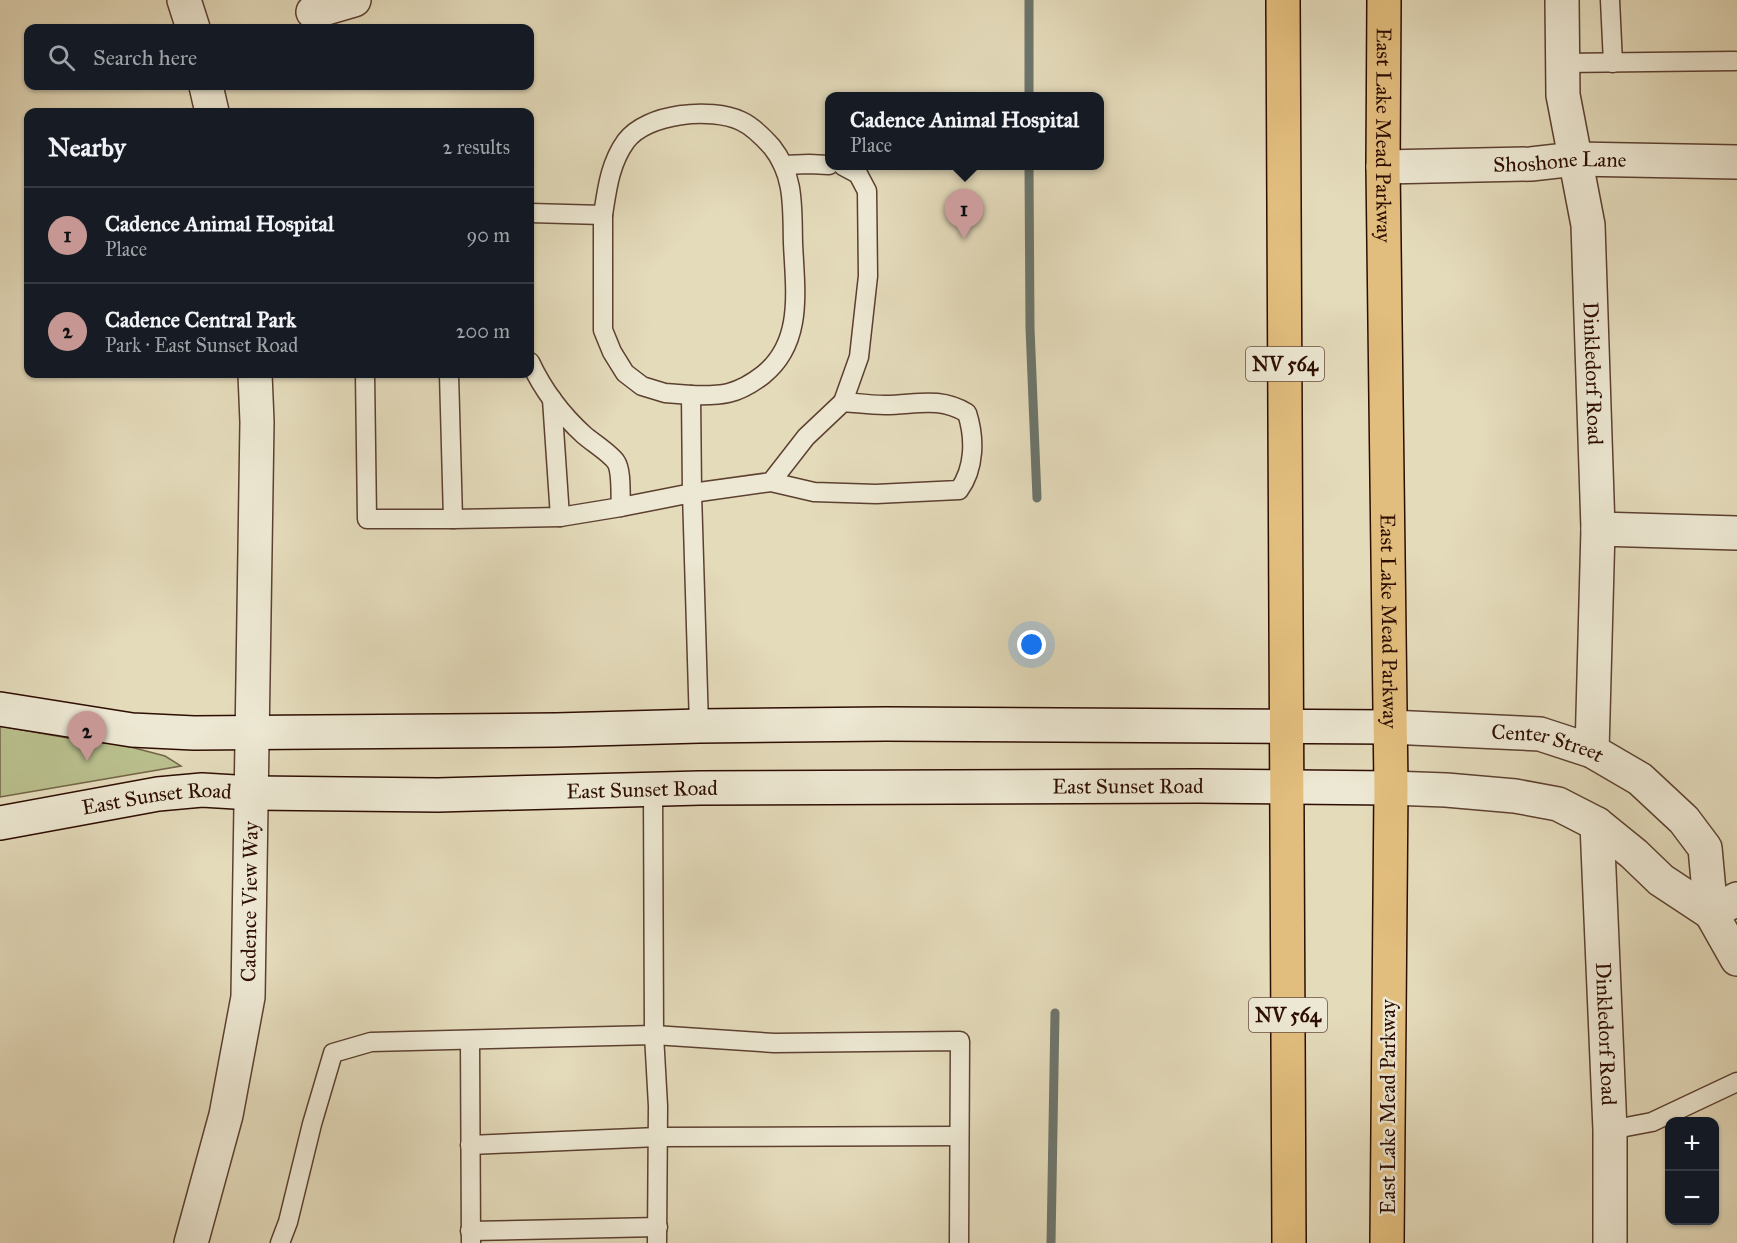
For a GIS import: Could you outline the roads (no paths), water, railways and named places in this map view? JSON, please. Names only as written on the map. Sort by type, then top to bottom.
[{"type":"main road","name":"NV 564","points":[[1283,0],[1289,1243]]},
{"type":"main road","name":"East Lake Mead Parkway","points":[[1384,0],[1383,167],[1391,788],[1387,1243]]},
{"type":"street","points":[[184,0],[192,24]]},
{"type":"street","points":[[313,12],[354,0]]},
{"type":"street","name":"Dinkledorf Road","points":[[1562,0],[1563,95],[1588,225],[1598,529],[1592,752]]},
{"type":"street","points":[[208,90],[211,108]]},
{"type":"street","name":"Shoshone Lane","points":[[1383,167],[1531,164],[1575,159],[1737,162]]},
{"type":"street","name":"Cadence View Way","points":[[191,1243],[226,1114],[248,997],[253,731],[255,378]]},
{"type":"street","points":[[1598,529],[1737,533]]},
{"type":"street","points":[[0,710],[132,730],[194,732],[544,730],[886,724],[1288,728]]},
{"type":"street","name":"Center Street","points":[[1288,728],[1390,727],[1540,734],[1592,752],[1640,779],[1684,820],[1705,848],[1724,906],[1737,959]]},
{"type":"street","name":"East Sunset Road","points":[[0,823],[158,794],[202,790],[252,793],[438,795],[653,789],[1186,786],[1288,788]]},
{"type":"street","name":"Center Street","points":[[1288,788],[1446,790],[1515,796],[1558,804],[1597,824],[1634,854],[1660,880],[1724,906]]},
{"type":"street","name":"Dinkledorf Road","points":[[1597,824],[1610,1130],[1610,1243]]},
{"type":"lane","points":[[1610,0],[1613,63]]},
{"type":"lane","points":[[1563,63],[1735,62]]},
{"type":"lane","points":[[694,113],[724,115],[742,121],[756,131],[772,147],[783,165],[791,188],[795,303],[791,332],[784,353],[747,387],[719,396],[664,393],[642,386],[625,373],[612,352],[603,330],[603,215],[610,171],[627,140],[643,127],[666,117],[694,113]]},
{"type":"lane","points":[[783,165],[825,165]]},
{"type":"lane","points":[[771,482],[806,437],[843,402],[859,357],[868,276],[867,191],[858,174],[851,170]]},
{"type":"lane","points":[[534,213],[603,215]]},
{"type":"lane","points":[[534,370],[552,399],[584,435],[616,461],[620,471],[621,507]]},
{"type":"lane","points":[[365,378],[367,519],[560,517],[692,493],[771,482],[814,492],[876,494],[959,490],[966,481],[972,461],[972,429],[967,413],[956,407],[936,402],[884,405],[843,402]]},
{"type":"lane","points":[[449,378],[453,519]]},
{"type":"lane","points":[[691,395],[699,726]]},
{"type":"lane","points":[[552,399],[560,517]]},
{"type":"lane","points":[[470,1040],[470,1237],[657,1235],[658,1137],[654,1035],[653,789]]},
{"type":"lane","points":[[280,1243],[288,1222],[312,1124],[333,1053],[370,1042],[654,1035],[774,1043],[960,1041],[960,1243]]},
{"type":"lane","points":[[1610,1130],[1652,1122],[1737,1082]]},
{"type":"lane","points":[[470,1144],[658,1137],[959,1136]]},
{"type":"waterway","points":[[1029,0],[1029,92]]},
{"type":"waterway","points":[[1029,170],[1030,328],[1037,498]]},
{"type":"waterway","points":[[1051,1243],[1055,1013]]},
{"type":"place","name":"Cadence Animal Hospital","points":[[964,239]]},
{"type":"place","name":"Cadence Central Park","points":[[87,761]]}]
